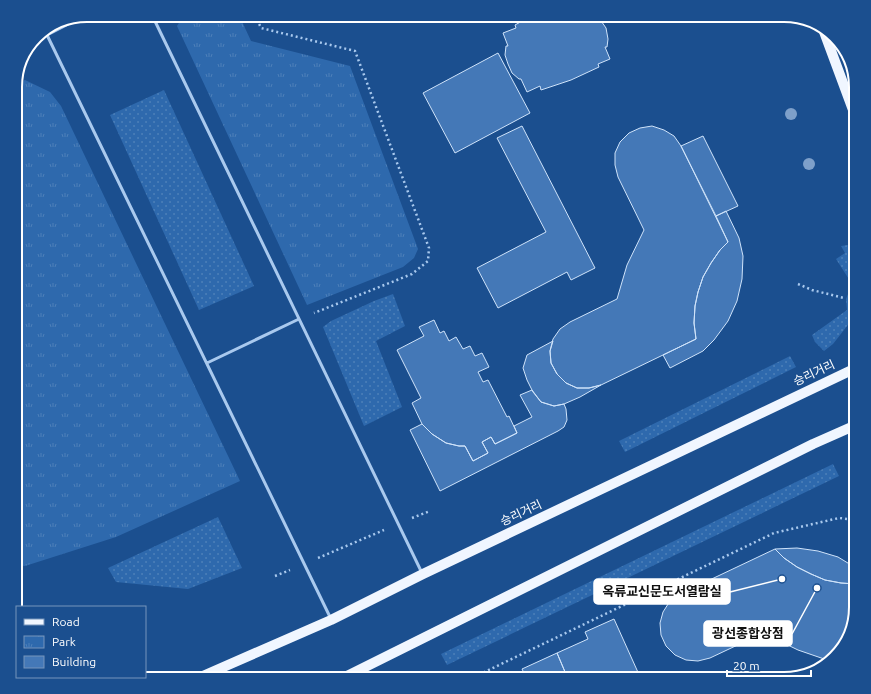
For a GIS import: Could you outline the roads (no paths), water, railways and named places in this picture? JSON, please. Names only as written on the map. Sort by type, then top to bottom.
[{"type":"main road","points":[[826,37],[849,99]]},
{"type":"main road","name":"승리거리","points":[[212,672],[331,620],[422,574],[849,371]]},
{"type":"main road","points":[[355,672],[813,444],[849,428]]},
{"type":"lane","points":[[155,22],[422,574]]},
{"type":"lane","points":[[52,33],[67,25]]},
{"type":"lane","points":[[47,36],[331,620]]},
{"type":"lane","points":[[207,363],[299,319]]},
{"type":"place","name":"옥류교신문도서열람실","points":[[782,579]]},
{"type":"place","name":"광선종합상점","points":[[817,588]]}]
